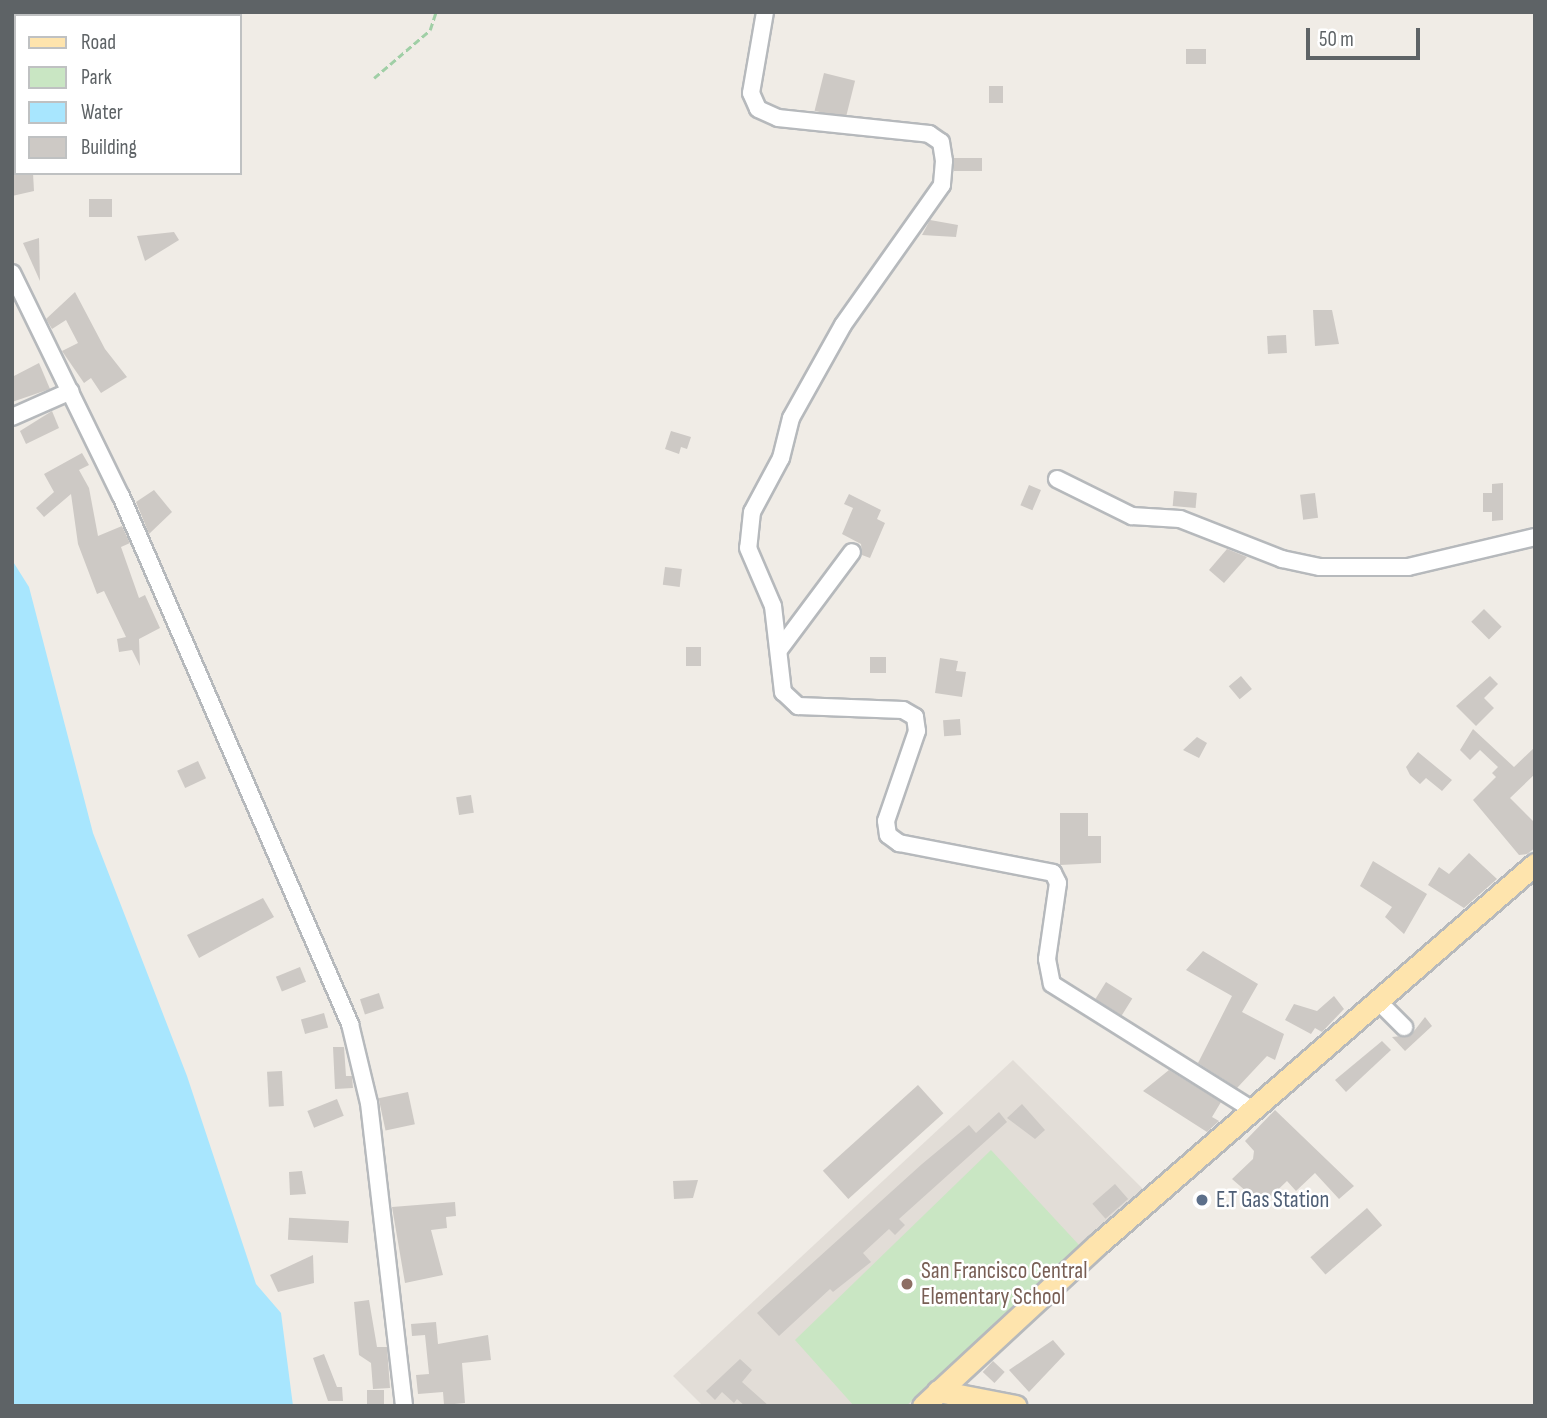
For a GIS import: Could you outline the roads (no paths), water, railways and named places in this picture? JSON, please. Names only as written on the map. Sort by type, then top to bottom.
[{"type":"main road","points":[[930,1398],[1535,864]]},
{"type":"main road","points":[[930,1398],[1016,1406]]},
{"type":"street","points":[[765,12],[751,93],[758,109],[778,118],[929,134],[941,142],[944,161],[942,185],[843,325],[791,418],[781,457],[752,512],[748,548],[773,606],[783,692],[798,706],[903,710],[915,717],[917,731],[886,821],[888,835],[899,843],[1053,873],[1058,883],[1046,959],[1052,984],[1253,1111]]},
{"type":"street","points":[[12,273],[71,391],[350,1024],[369,1103],[404,1406]]},
{"type":"street","points":[[12,417],[71,391]]},
{"type":"street","points":[[1058,479],[1132,516],[1180,519],[1282,559],[1320,567],[1408,567],[1535,537]]},
{"type":"street","points":[[779,650],[852,552]]},
{"type":"street","points":[[1378,1001],[1404,1027]]},
{"type":"water","points":[[12,560],[29,587],[93,833],[187,1076],[256,1284],[281,1313],[293,1406],[12,1406]]},
{"type":"place","name":"E.T Gas Station","points":[[1202,1200]]},
{"type":"place","name":"San Francisco Central Elementary School","points":[[907,1284]]}]
